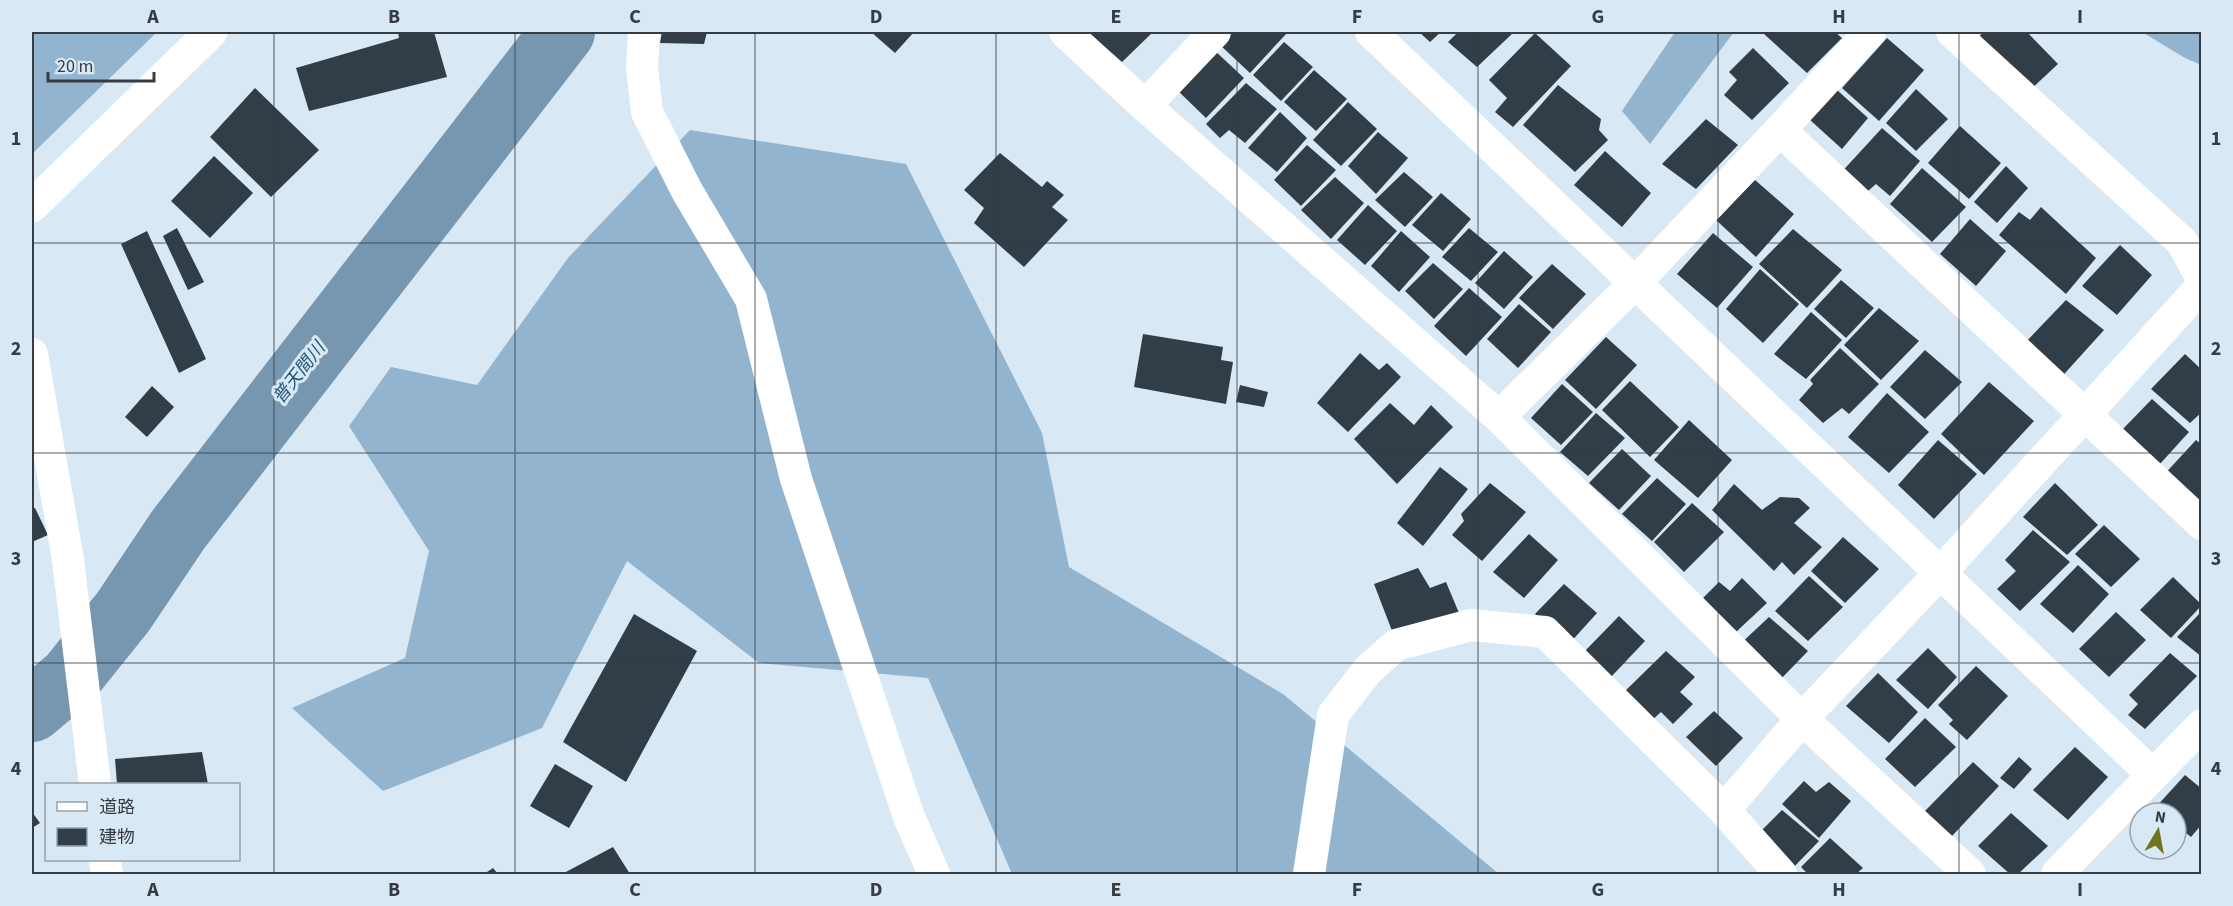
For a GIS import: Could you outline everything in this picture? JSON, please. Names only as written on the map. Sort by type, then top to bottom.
[{"type":"main road","points":[[32,206],[211,32]]},
{"type":"street","points":[[644,32],[642,68],[647,112],[687,191],[751,299],[796,479],[909,817],[934,874]]},
{"type":"street","points":[[1065,32],[1145,106],[1499,417],[1802,719],[1970,874]]},
{"type":"street","points":[[1145,106],[1215,32]]},
{"type":"street","points":[[1371,32],[2153,775]]},
{"type":"street","points":[[1499,417],[1635,283],[1870,32]]},
{"type":"street","points":[[1952,32],[2182,242],[2202,279]]},
{"type":"street","points":[[1780,130],[2202,524]]},
{"type":"street","points":[[1724,810],[1802,719],[1941,572],[2202,286]]},
{"type":"street","points":[[32,354],[68,560],[95,783]]},
{"type":"street","points":[[1309,874],[1333,715],[1368,670],[1396,645],[1472,625],[1545,632],[1724,810],[1781,874]]},
{"type":"street","points":[[2057,874],[2202,725]]},
{"type":"shaded area","points":[[32,32],[157,32],[32,154]]},
{"type":"shaded area","points":[[1675,32],[1734,32],[1650,144],[1622,111]]},
{"type":"shaded area","points":[[2142,32],[2201,32],[2201,65],[2185,58]]},
{"type":"shaded area","points":[[690,130],[906,164],[1042,433],[1069,567],[1283,694],[1499,874],[1012,874],[928,678],[759,663],[627,561],[542,728],[383,791],[292,708],[405,658],[429,551],[349,426],[391,367],[477,385],[568,258]]},
{"type":"building","points":[[398,32],[434,32],[447,77],[309,111],[296,68],[399,38]]},
{"type":"building","points":[[662,32],[707,32],[704,44],[660,43]]},
{"type":"building","points":[[871,32],[914,32],[895,53]]},
{"type":"building","points":[[1088,32],[1153,32],[1122,62]]},
{"type":"building","points":[[1232,32],[1283,32],[1286,34],[1250,73],[1219,44]]},
{"type":"building","points":[[1419,32],[1441,32],[1430,42]]},
{"type":"building","points":[[1458,32],[1514,32],[1477,67],[1448,42]]},
{"type":"building","points":[[1766,32],[1835,32],[1842,38],[1807,73],[1764,34]]},
{"type":"building","points":[[1984,32],[2027,32],[2058,64],[2027,93],[1974,41]]},
{"type":"building","points":[[1535,33],[1571,66],[1513,127],[1495,112],[1507,98],[1489,80]]},
{"type":"building","points":[[1887,38],[1924,70],[1879,121],[1842,88]]},
{"type":"building","points":[[1284,42],[1313,67],[1281,101],[1253,75]]},
{"type":"building","points":[[1753,48],[1789,83],[1752,120],[1724,95],[1737,80],[1729,72]]},
{"type":"building","points":[[1213,49],[1244,78],[1206,118],[1175,88]]},
{"type":"building","points":[[1314,70],[1347,99],[1316,131],[1284,102]]},
{"type":"building","points":[[1246,83],[1277,109],[1245,143],[1229,130],[1220,138],[1206,124]]},
{"type":"building","points":[[1558,85],[1601,119],[1599,130],[1608,140],[1575,172],[1523,125]]},
{"type":"building","points":[[255,88],[319,150],[271,197],[210,137]]},
{"type":"building","points":[[1916,89],[1948,119],[1916,151],[1886,123]]},
{"type":"building","points":[[1837,90],[1868,118],[1842,149],[1809,119]]},
{"type":"building","points":[[1348,102],[1377,129],[1341,166],[1313,140]]},
{"type":"building","points":[[1280,112],[1307,138],[1277,172],[1248,148]]},
{"type":"building","points":[[1706,119],[1738,145],[1696,189],[1662,164]]},
{"type":"building","points":[[1960,126],[2001,163],[1969,199],[1928,163]]},
{"type":"building","points":[[1882,128],[1920,161],[1890,196],[1876,184],[1860,198],[1837,177]]},
{"type":"building","points":[[1378,132],[1408,158],[1376,194],[1348,166]]},
{"type":"building","points":[[1307,145],[1336,170],[1301,206],[1274,180]]},
{"type":"building","points":[[1605,151],[1651,193],[1622,227],[1574,185]]},
{"type":"building","points":[[1000,153],[1042,187],[1047,181],[1064,195],[1052,207],[1068,220],[1024,267],[974,223],[984,208],[964,190]]},
{"type":"building","points":[[214,156],[253,193],[210,238],[171,201]]},
{"type":"building","points":[[2006,166],[2028,188],[1997,223],[1974,202]]},
{"type":"building","points":[[1922,168],[1966,207],[1932,242],[1890,204]]},
{"type":"building","points":[[1404,172],[1433,197],[1405,227],[1375,200]]},
{"type":"building","points":[[1335,177],[1364,203],[1331,239],[1301,210]]},
{"type":"building","points":[[1755,180],[1794,214],[1756,257],[1716,220]]},
{"type":"building","points":[[1441,193],[1471,219],[1443,251],[1412,225]]},
{"type":"building","points":[[1368,205],[1397,231],[1365,265],[1337,240]]},
{"type":"building","points":[[2041,207],[2096,258],[2066,294],[1999,235],[2019,212],[2030,220]]},
{"type":"building","points":[[1970,219],[2006,251],[1976,286],[1940,254]]},
{"type":"building","points":[[177,228],[204,282],[188,290],[163,236]]},
{"type":"building","points":[[1469,228],[1498,252],[1471,281],[1442,257]]},
{"type":"building","points":[[1793,229],[1842,270],[1807,308],[1759,264]]},
{"type":"building","points":[[147,231],[206,359],[179,373],[121,244]]},
{"type":"building","points":[[1401,231],[1430,257],[1399,292],[1371,266]]},
{"type":"building","points":[[1713,233],[1753,267],[1717,308],[1677,274]]},
{"type":"building","points":[[2120,245],[2152,275],[2117,315],[2082,286]]},
{"type":"building","points":[[1504,251],[1533,277],[1504,309],[1475,283]]},
{"type":"building","points":[[1433,263],[1463,289],[1434,319],[1405,291]]},
{"type":"building","points":[[1552,264],[1586,294],[1553,329],[1519,298]]},
{"type":"building","points":[[1760,269],[1799,304],[1763,343],[1726,309]]},
{"type":"building","points":[[1841,280],[1874,308],[1846,338],[1814,309]]},
{"type":"building","points":[[1469,288],[1502,317],[1466,356],[1434,326]]},
{"type":"building","points":[[2066,300],[2104,330],[2057,382],[2020,348]]},
{"type":"building","points":[[1519,304],[1551,332],[1518,368],[1487,339]]},
{"type":"building","points":[[1879,308],[1919,341],[1881,380],[1844,345]]},
{"type":"building","points":[[1811,312],[1842,340],[1806,379],[1774,354]]},
{"type":"building","points":[[1143,334],[1223,347],[1221,360],[1233,362],[1226,404],[1134,387]]},
{"type":"building","points":[[1606,337],[1637,365],[1596,409],[1565,380]]},
{"type":"building","points":[[1840,348],[1879,384],[1849,414],[1842,408],[1823,423],[1799,400],[1813,384],[1810,380]]},
{"type":"building","points":[[1925,350],[1962,382],[1925,419],[1890,387]]},
{"type":"building","points":[[1360,353],[1379,370],[1387,363],[1401,377],[1348,432],[1317,403]]},
{"type":"building","points":[[2185,354],[2202,370],[2202,412],[2190,423],[2151,389]]},
{"type":"building","points":[[1630,381],[1679,427],[1650,457],[1602,410]]},
{"type":"building","points":[[1989,382],[2034,421],[1984,475],[1941,434]]},
{"type":"building","points":[[1562,384],[1593,412],[1561,445],[1531,418]]},
{"type":"building","points":[[1240,385],[1268,392],[1264,407],[1236,402]]},
{"type":"building","points":[[152,386],[174,407],[147,437],[125,417]]},
{"type":"building","points":[[1887,393],[1929,432],[1889,473],[1848,437]]},
{"type":"building","points":[[2152,399],[2189,432],[2159,465],[2121,431]]},
{"type":"building","points":[[1390,403],[1414,425],[1431,405],[1453,427],[1397,484],[1354,439]]},
{"type":"building","points":[[1596,413],[1625,438],[1588,476],[1560,452]]},
{"type":"building","points":[[1689,420],[1732,460],[1698,498],[1654,460]]},
{"type":"building","points":[[1938,440],[1977,474],[1934,519],[1898,485]]},
{"type":"building","points":[[2196,440],[2202,445],[2202,506],[2160,479]]},
{"type":"building","points":[[1622,449],[1651,476],[1619,510],[1589,483]]},
{"type":"building","points":[[1440,467],[1468,489],[1423,546],[1397,523]]},
{"type":"building","points":[[1657,478],[1686,504],[1652,541],[1622,514]]},
{"type":"building","points":[[1490,483],[1526,512],[1482,561],[1452,535],[1464,521],[1461,514]]},
{"type":"building","points":[[2055,483],[2098,525],[2067,555],[2023,517]]},
{"type":"building","points":[[1734,484],[1762,510],[1780,497],[1799,498],[1810,508],[1794,523],[1822,547],[1794,575],[1782,562],[1774,571],[1712,510]]},
{"type":"building","points":[[1692,503],[1724,532],[1684,572],[1654,542]]},
{"type":"building","points":[[35,508],[48,535],[32,542],[32,509]]},
{"type":"building","points":[[2104,525],[2140,559],[2111,587],[2075,554]]},
{"type":"building","points":[[2033,530],[2070,562],[2020,611],[1997,589],[2016,571],[2005,560]]},
{"type":"building","points":[[1529,534],[1558,560],[1524,598],[1493,572]]},
{"type":"building","points":[[1843,537],[1879,569],[1845,603],[1811,571]]},
{"type":"building","points":[[2078,565],[2109,594],[2073,633],[2040,604]]},
{"type":"building","points":[[1418,568],[1430,588],[1446,582],[1459,613],[1394,636],[1374,584]]},
{"type":"building","points":[[1809,576],[1843,607],[1808,641],[1775,611]]},
{"type":"building","points":[[2173,577],[2202,605],[2171,638],[2140,610]]},
{"type":"building","points":[[1742,578],[1767,603],[1736,632],[1703,598],[1719,582],[1730,591]]},
{"type":"building","points":[[1564,584],[1597,613],[1569,644],[1535,614]]},
{"type":"building","points":[[2202,611],[2202,657],[2177,637]]},
{"type":"building","points":[[2116,612],[2146,640],[2109,677],[2079,649]]},
{"type":"building","points":[[634,614],[697,651],[626,782],[563,742]]},
{"type":"building","points":[[1619,616],[1645,641],[1611,677],[1584,652]]},
{"type":"building","points":[[1769,617],[1808,651],[1776,684],[1737,647]]},
{"type":"building","points":[[1928,648],[1957,677],[1928,709],[1896,680]]},
{"type":"building","points":[[1666,651],[1695,677],[1680,692],[1693,704],[1673,724],[1661,712],[1649,723],[1621,695]]},
{"type":"building","points":[[2170,653],[2197,676],[2145,729],[2128,715],[2138,704],[2129,695]]},
{"type":"building","points":[[1976,666],[2008,696],[1967,740],[1949,724],[1953,720],[1938,705]]},
{"type":"building","points":[[1878,673],[1918,712],[1889,743],[1846,706]]},
{"type":"building","points":[[1714,711],[1743,738],[1716,766],[1686,737]]},
{"type":"building","points":[[1925,718],[1956,747],[1915,787],[1885,759]]},
{"type":"building","points":[[2075,747],[2108,777],[2068,820],[2033,790]]},
{"type":"building","points":[[202,752],[208,783],[117,783],[115,759]]},
{"type":"building","points":[[2019,757],[2032,769],[2014,789],[2000,778]]},
{"type":"building","points":[[1973,762],[1999,786],[1952,836],[1924,812]]},
{"type":"building","points":[[555,764],[593,786],[569,828],[530,806]]},
{"type":"building","points":[[2185,775],[2202,789],[2202,824],[2191,837],[2188,835],[2188,801],[2161,801]]},
{"type":"building","points":[[1804,781],[1816,792],[1829,782],[1851,801],[1819,838],[1782,804]]},
{"type":"building","points":[[1782,810],[1819,841],[1792,869],[1756,836]]},
{"type":"building","points":[[32,812],[40,823],[32,828]]},
{"type":"building","points":[[2011,813],[2048,846],[2018,874],[2010,874],[1978,846]]},
{"type":"building","points":[[1830,838],[1863,868],[1856,874],[1808,874],[1801,867]]},
{"type":"building","points":[[613,847],[630,874],[562,874]]},
{"type":"building","points":[[493,868],[498,874],[484,874]]},
{"type":"waterway","name":"普天間川","points":[[32,710],[70,678],[123,612],[178,530],[563,32]]}]
